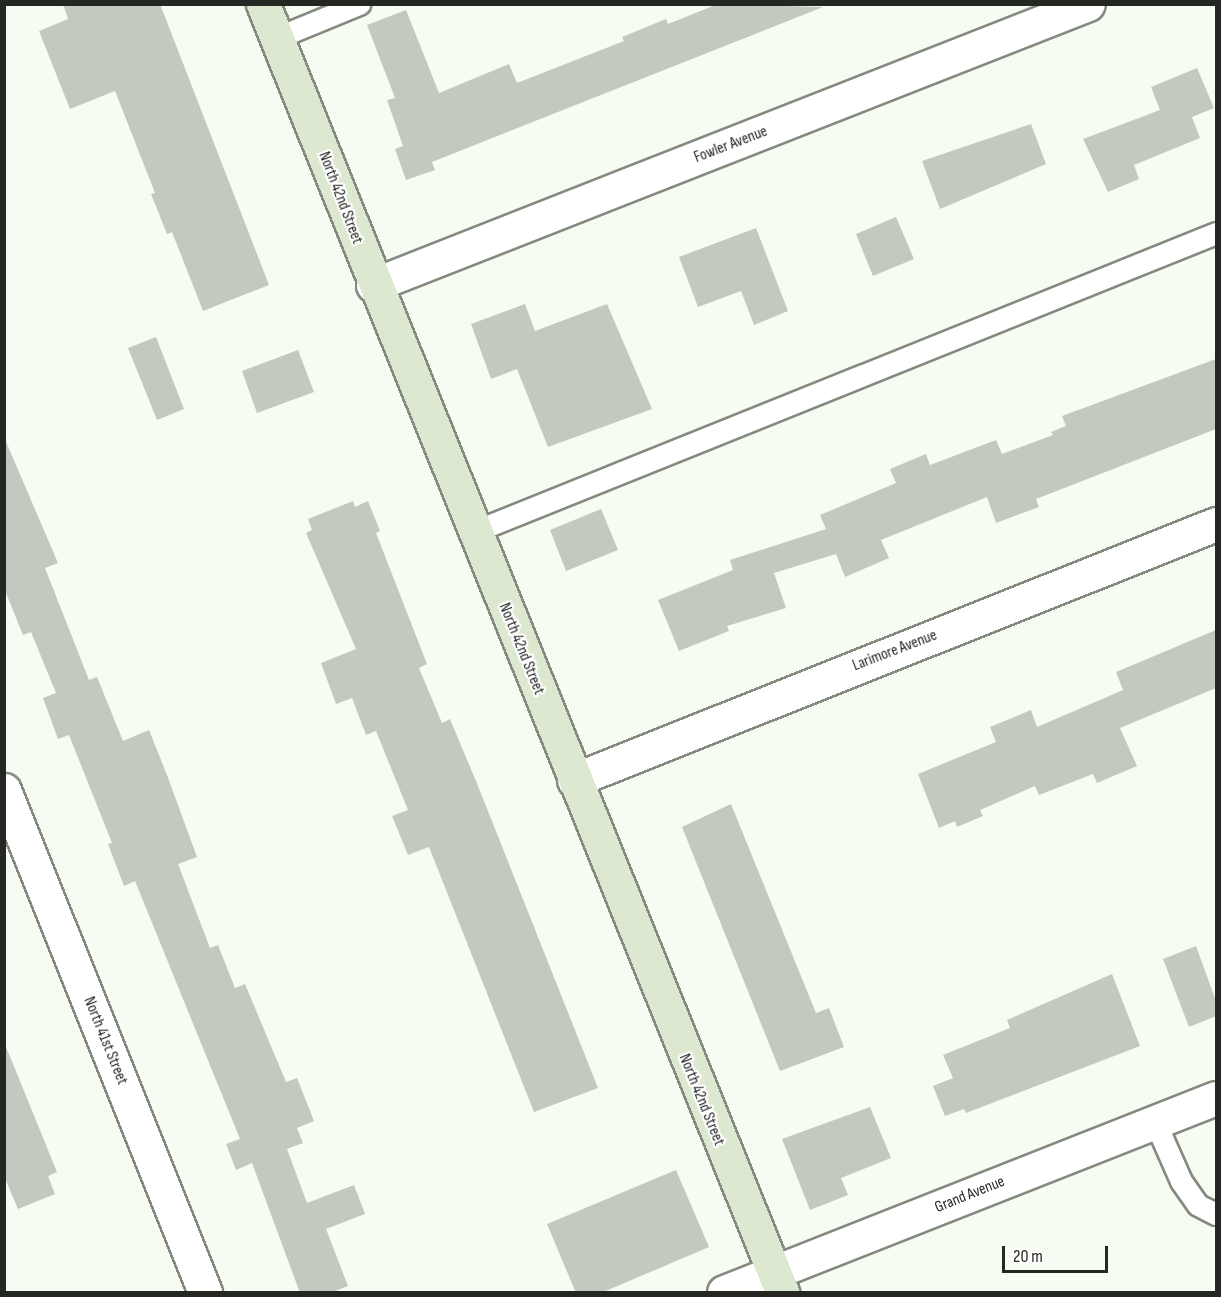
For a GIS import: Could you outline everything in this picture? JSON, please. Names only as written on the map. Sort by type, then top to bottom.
[{"type":"main road","name":"North 42nd Street","points":[[263,4],[373,285],[777,1283]]},
{"type":"street","name":"Fowler Avenue","points":[[373,285],[1088,4]]},
{"type":"street","name":"Larimore Avenue","points":[[574,780],[1216,524]]},
{"type":"street","name":"North 41st Street","points":[[4,790],[205,1293]]},
{"type":"street","name":"Grand Avenue","points":[[724,1293],[777,1283],[1216,1098]]},
{"type":"lane","points":[[276,38],[359,4]]},
{"type":"lane","points":[[473,531],[1216,233]]},
{"type":"lane","points":[[1155,1122],[1181,1181],[1198,1205],[1216,1214]]},
{"type":"building","points":[[63,4],[160,4],[269,285],[203,311],[172,232],[167,234],[151,194],[155,193],[115,91],[70,109],[39,31],[68,19]]},
{"type":"building","points":[[718,4],[823,7],[432,162],[435,170],[406,180],[395,149],[403,146],[387,100],[395,98],[367,25],[406,10],[439,93],[509,64],[517,83],[624,41],[622,37],[666,19],[668,24]]},
{"type":"building","points":[[1197,68],[1214,108],[1192,117],[1200,138],[1134,165],[1139,179],[1108,192],[1083,139],[1160,110],[1151,87]]},
{"type":"building","points":[[1031,124],[1046,164],[940,209],[922,161]]},
{"type":"building","points":[[896,217],[914,259],[873,276],[856,234]]},
{"type":"building","points":[[756,228],[788,311],[754,325],[741,291],[698,307],[679,257]]},
{"type":"building","points":[[525,304],[535,331],[607,304],[652,409],[548,447],[517,369],[491,379],[471,324]]},
{"type":"building","points":[[156,337],[184,409],[157,420],[128,348]]},
{"type":"building","points":[[298,350],[314,392],[257,413],[242,371]]},
{"type":"building","points":[[1216,359],[1216,429],[1036,499],[1039,507],[996,523],[987,497],[881,540],[889,558],[845,577],[836,554],[774,573],[786,608],[727,626],[729,631],[679,651],[658,600],[733,570],[730,560],[826,529],[820,515],[896,483],[890,469],[926,454],[930,465],[996,440],[1002,454],[1053,435],[1051,432],[1066,426],[1062,416]]},
{"type":"building","points":[[4,437],[58,563],[45,568],[89,680],[97,677],[123,741],[149,730],[197,857],[178,864],[210,948],[218,945],[235,988],[245,984],[286,1082],[297,1078],[314,1121],[297,1128],[303,1143],[287,1149],[307,1203],[354,1185],[365,1214],[326,1229],[348,1286],[330,1293],[300,1293],[252,1163],[236,1170],[226,1144],[240,1139],[135,881],[124,886],[108,844],[112,843],[69,735],[58,739],[43,698],[56,693],[31,632],[23,635],[4,588]]},
{"type":"building","points":[[353,501],[355,507],[368,501],[380,531],[376,533],[427,664],[419,668],[442,723],[450,719],[598,1088],[534,1112],[429,847],[408,855],[392,816],[408,810],[376,731],[366,735],[352,698],[336,704],[321,663],[356,649],[306,533],[312,530],[308,519]]},
{"type":"building","points":[[601,509],[618,550],[566,571],[550,530]]},
{"type":"building","points":[[1216,630],[1216,688],[1120,728],[1137,766],[1097,783],[1093,774],[1039,795],[1035,786],[980,810],[983,816],[957,827],[955,821],[939,828],[918,774],[996,742],[990,727],[1031,710],[1037,727],[1123,690],[1116,672]]},
{"type":"building","points":[[731,804],[816,1013],[829,1008],[844,1047],[780,1071],[682,827]]},
{"type":"building","points":[[1196,946],[1216,1001],[1216,1016],[1189,1027],[1163,959]]},
{"type":"building","points":[[1112,974],[1140,1046],[966,1113],[964,1109],[945,1116],[933,1086],[953,1078],[943,1055],[1010,1028],[1007,1020]]},
{"type":"building","points":[[4,1042],[57,1172],[48,1176],[55,1194],[18,1209],[4,1176]]},
{"type":"building","points":[[870,1107],[891,1158],[841,1178],[848,1195],[810,1210],[782,1139]]},
{"type":"building","points":[[676,1170],[709,1247],[601,1293],[576,1293],[547,1224]]}]
